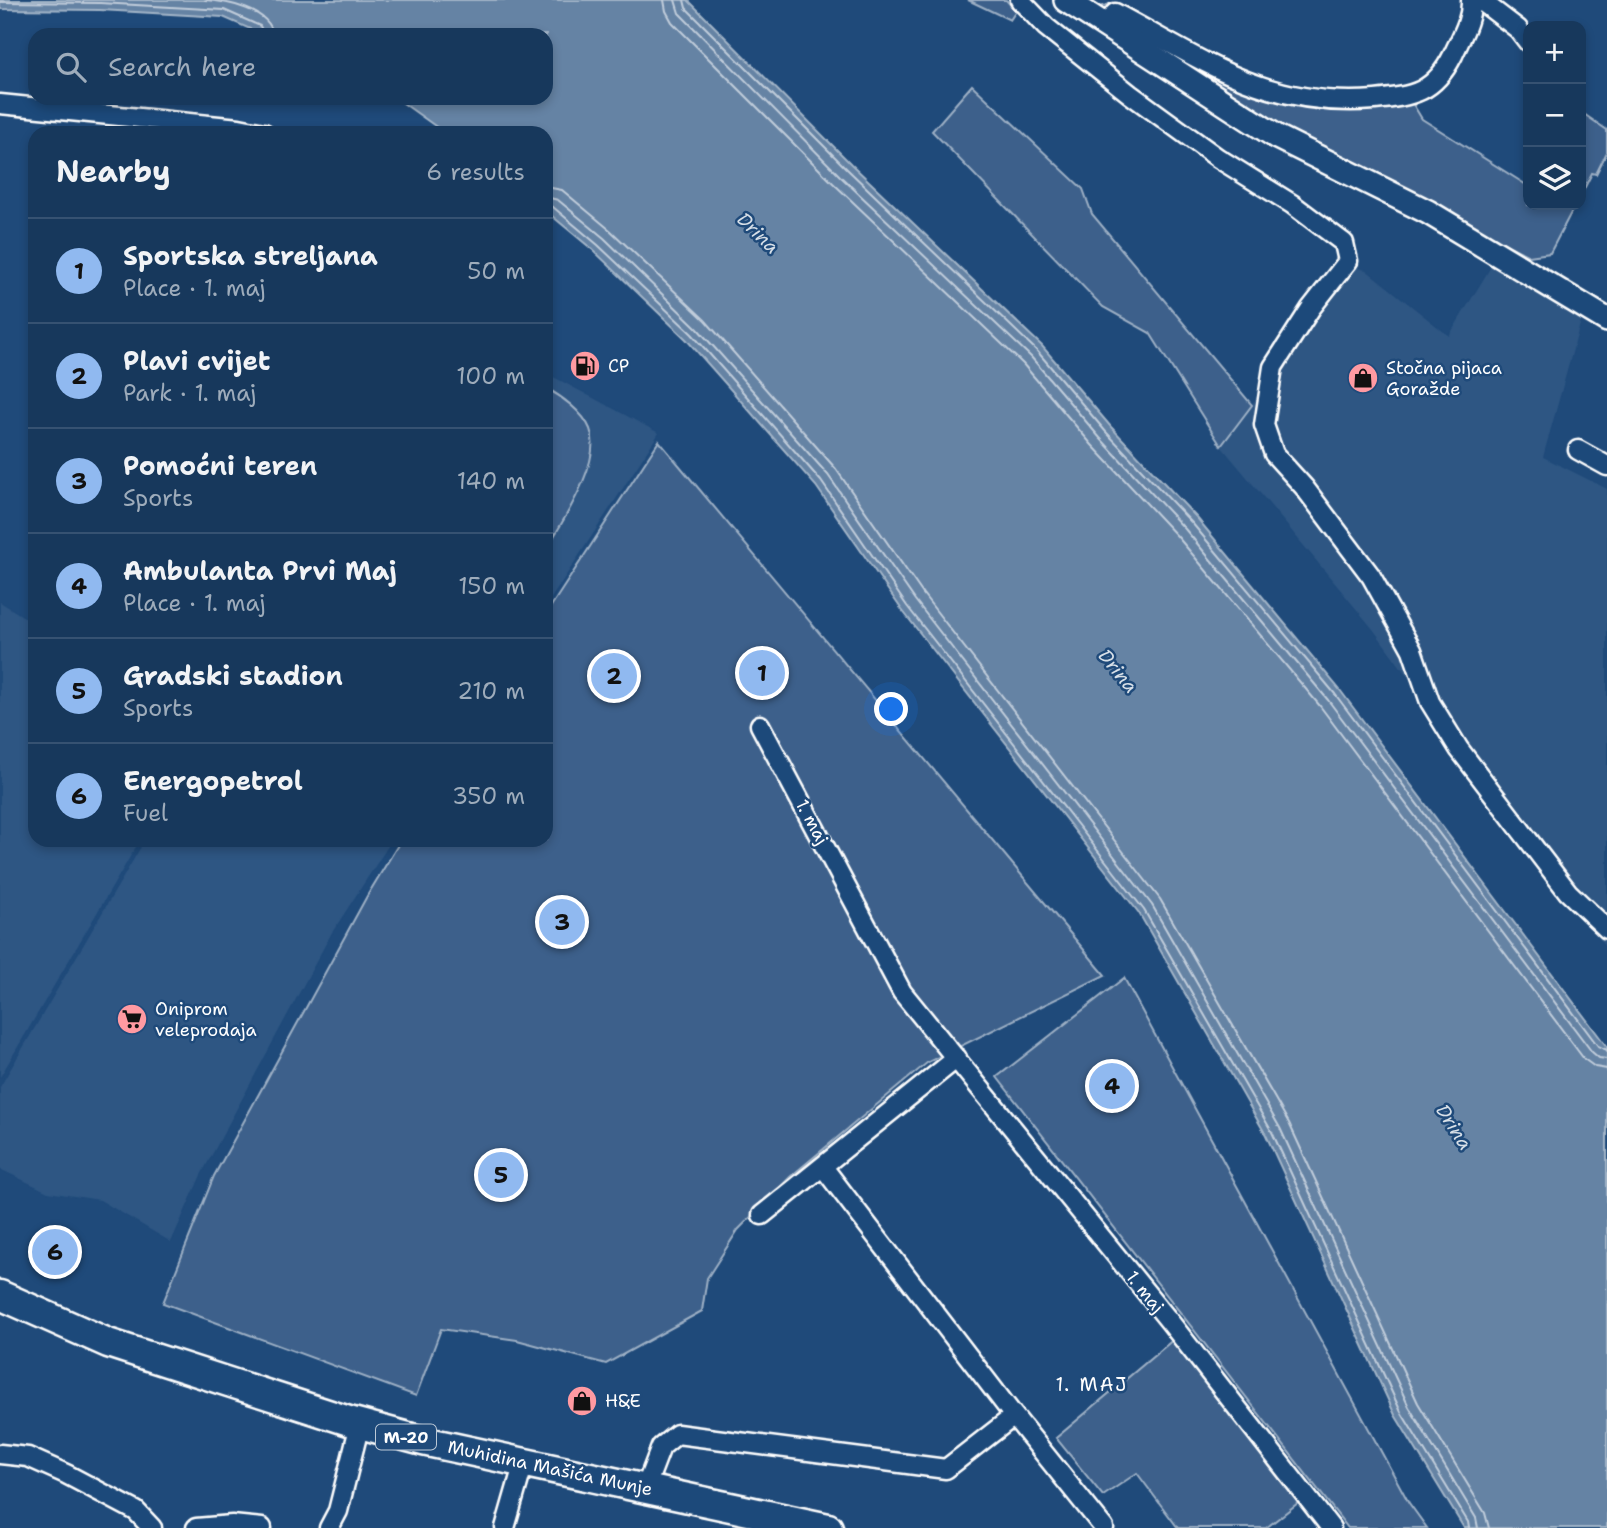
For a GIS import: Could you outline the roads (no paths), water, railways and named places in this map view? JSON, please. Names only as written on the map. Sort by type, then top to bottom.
[{"type":"main road","name":"Muhidina Mašića Munje","points":[[0,1295],[108,1343],[360,1424],[423,1441],[828,1528]]},
{"type":"street","points":[[1020,0],[1046,27],[1130,94],[1219,158],[1292,204],[1344,243],[1348,261],[1311,308],[1272,366],[1264,425],[1274,454],[1304,487],[1371,576],[1412,650],[1430,702],[1459,749],[1568,892],[1607,929]]},
{"type":"street","points":[[1066,0],[1113,13],[1196,59],[1257,86],[1328,101],[1410,97],[1428,87],[1447,67],[1471,12],[1471,0]]},
{"type":"street","points":[[1480,0],[1523,36]]},
{"type":"street","points":[[1113,13],[1277,137],[1428,212],[1607,320]]},
{"type":"street","points":[[0,104],[219,126]]},
{"type":"street","points":[[1578,450],[1607,466]]},
{"type":"street","name":"1. maj","points":[[761,724],[902,992],[1161,1312],[1331,1528]]},
{"type":"street","points":[[762,1215],[957,1058]]},
{"type":"street","points":[[823,1167],[1014,1416],[1104,1528]]},
{"type":"street","points":[[645,1489],[661,1447],[677,1434],[946,1469],[1014,1416]]},
{"type":"street","points":[[329,1528],[338,1511],[360,1424]]},
{"type":"street","points":[[0,1454],[27,1457],[66,1474],[136,1511],[152,1528]]},
{"type":"street","points":[[505,1528],[524,1462]]},
{"type":"street","points":[[196,1528],[232,1525],[262,1528]]},
{"type":"water","name":"Drina","points":[[0,0],[688,0],[851,164],[1042,346],[1111,427],[1197,518],[1340,690],[1607,1047],[1607,1528],[1464,1528],[1395,1415],[1266,1135],[1139,913],[902,610],[816,486],[686,339],[593,250],[553,217],[553,126],[435,126],[406,105],[553,105],[553,28],[248,28],[223,17],[100,10],[0,9]]},
{"type":"place","name":"CP","points":[[585,366]]},
{"type":"place","name":"Stočna pijaca Goražde","points":[[1363,378]]},
{"type":"place","name":"Sportska streljana","points":[[762,673]]},
{"type":"place","name":"Plavi cvijet","points":[[614,676]]},
{"type":"place","name":"Pomoćni teren","points":[[562,922]]},
{"type":"place","name":"Oniprom veleprodaja","points":[[132,1019]]},
{"type":"place","name":"Ambulanta Prvi Maj","points":[[1112,1086]]},
{"type":"place","name":"Gradski stadion","points":[[501,1175]]},
{"type":"place","name":"Energopetrol","points":[[55,1252]]},
{"type":"place","name":"H&E","points":[[582,1401]]},
{"type":"district","name":"1. MAJ","points":[[1092,1384]]}]
